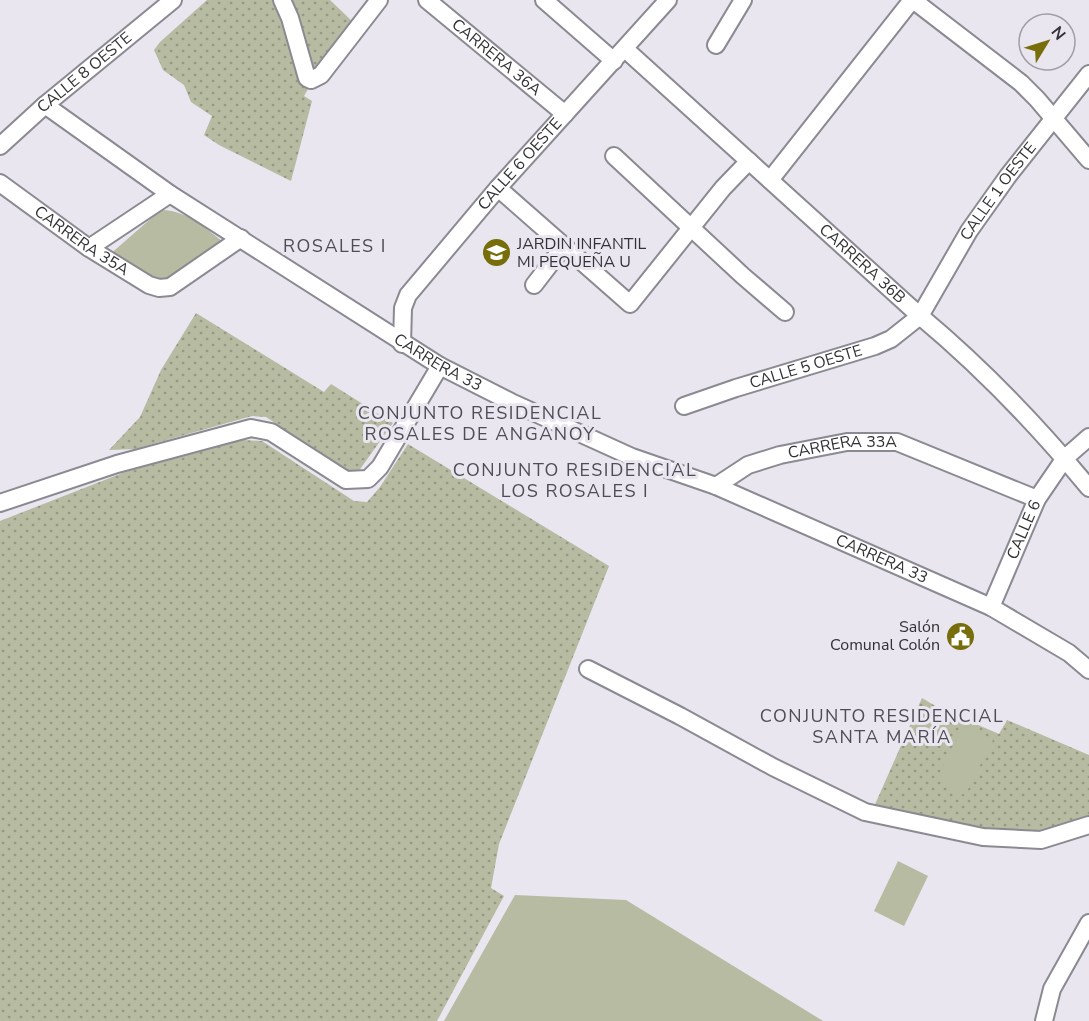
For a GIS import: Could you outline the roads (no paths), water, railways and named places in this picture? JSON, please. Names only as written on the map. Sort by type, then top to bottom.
[{"type":"street","name":"CALLE 8 OESTE","points":[[0,146],[45,105],[173,0]]},
{"type":"street","points":[[282,0],[290,18],[307,78],[315,80],[379,0]]},
{"type":"street","name":"CARRERA 36A","points":[[427,0],[565,114]]},
{"type":"street","name":"CARRERA 36B","points":[[544,0],[619,55],[749,161],[957,348],[1065,458],[1089,488]]},
{"type":"street","name":"CALLE 6 OESTE","points":[[402,344],[403,309],[408,295],[498,188],[668,0]]},
{"type":"street","points":[[716,45],[743,0]]},
{"type":"street","points":[[770,180],[912,0],[1020,83],[1089,160]]},
{"type":"street","name":"CALLE 1 OESTE","points":[[920,316],[969,231],[1008,176],[1089,74]]},
{"type":"street","name":"CARRERA 33","points":[[45,105],[170,194],[242,238],[402,344],[440,366],[511,402],[632,457],[716,486],[991,607],[1069,653],[1089,670]]},
{"type":"street","points":[[614,156],[785,312]]},
{"type":"street","points":[[498,188],[630,304],[723,188],[749,161]]},
{"type":"street","name":"CARRERA 35A","points":[[0,183],[89,248],[149,285],[159,288],[170,287],[242,238]]},
{"type":"street","points":[[89,248],[170,194]]},
{"type":"street","points":[[534,285],[564,246]]},
{"type":"street","name":"CALLE 5 OESTE","points":[[684,406],[875,346],[891,339],[920,316]]},
{"type":"street","points":[[0,503],[117,464],[251,428],[271,432],[346,480],[368,480],[380,467],[440,366]]},
{"type":"street","name":"CALLE 6","points":[[991,607],[1037,499],[1065,458],[1089,437]]},
{"type":"street","name":"CARRERA 33A","points":[[716,486],[748,465],[780,455],[847,442],[897,442],[1037,499]]},
{"type":"street","points":[[588,669],[773,767],[865,812],[983,837],[1041,840],[1089,825]]},
{"type":"street","points":[[1044,1021],[1052,989],[1089,923]]},
{"type":"place","name":"JARDIN INFANTIL MI PEQUEÑA U","points":[[496,253]]},
{"type":"place","name":"Salón Comunal Colón","points":[[961,636]]},
{"type":"district","name":"ROSALES I","points":[[335,246]]},
{"type":"district","name":"CONJUNTO RESIDENCIAL ROSALES DE ANGANOY","points":[[480,423]]},
{"type":"district","name":"CONJUNTO RESIDENCIAL LOS ROSALES I","points":[[575,480]]},
{"type":"district","name":"CONJUNTO RESIDENCIAL SANTA MARÍA","points":[[882,726]]}]
